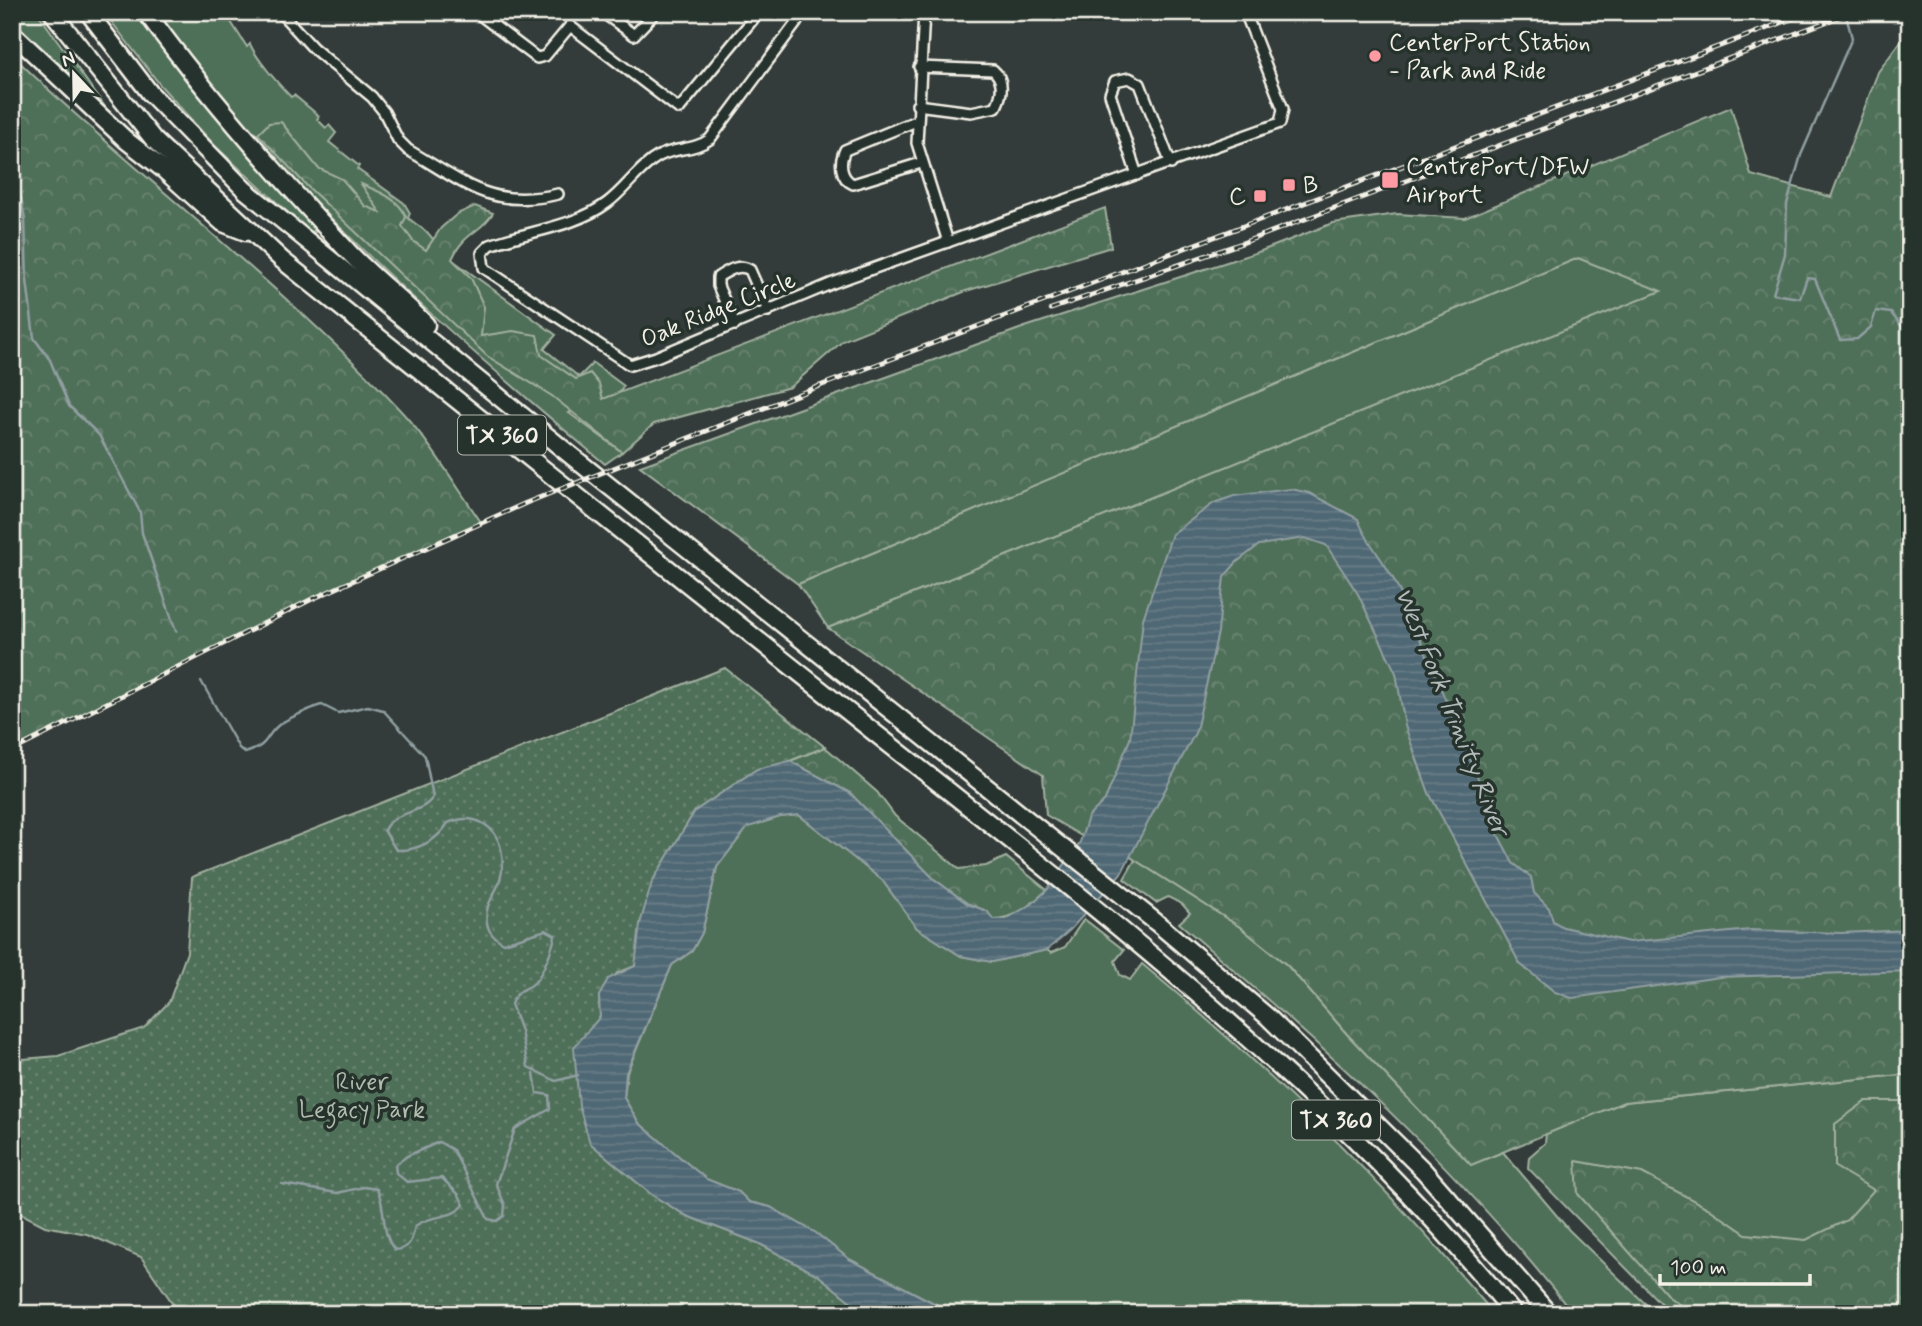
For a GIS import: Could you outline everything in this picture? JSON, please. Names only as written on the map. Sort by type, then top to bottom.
[{"type":"highway","name":"TX 360","points":[[52,12],[154,140],[254,235],[987,821],[1250,1038],[1358,1141],[1458,1248],[1514,1314]]},
{"type":"highway","name":"TX 360","points":[[88,12],[150,93],[245,190],[1157,923],[1259,1009],[1368,1113],[1475,1226],[1549,1314]]},
{"type":"highway","points":[[146,12],[253,148],[346,250],[425,323],[446,353]]},
{"type":"highway","points":[[12,33],[127,141],[223,223],[254,235]]},
{"type":"street","points":[[280,12],[313,48],[372,97],[384,111],[398,140],[408,150],[484,194],[513,200],[558,194]]},
{"type":"street","points":[[476,12],[537,58],[545,56],[570,26],[679,109],[759,12]]},
{"type":"street","points":[[602,12],[634,34],[656,12]]},
{"type":"street","name":"Oak Ridge Circle","points":[[794,12],[797,22],[710,139],[699,147],[662,154],[648,163],[607,203],[583,216],[490,245],[482,253],[484,268],[630,365],[656,358],[833,283],[1280,123],[1283,117],[1245,12]]},
{"type":"street","points":[[924,12],[916,121],[921,163],[948,242]]},
{"type":"street","points":[[917,105],[982,112],[996,107],[1001,97],[999,78],[993,70],[919,67]]},
{"type":"street","points":[[1137,175],[1110,94],[1115,81],[1129,78],[1140,84],[1171,164]]},
{"type":"street","points":[[916,121],[845,150],[841,166],[844,175],[853,184],[921,163]]},
{"type":"street","points":[[735,325],[718,286],[718,276],[730,270],[741,267],[750,270],[768,311]]},
{"type":"green space","points":[[12,12],[37,12],[111,115],[12,29]]},
{"type":"green space","points":[[104,12],[136,12],[187,82],[312,223],[315,232],[308,231],[215,146],[161,86]]},
{"type":"green space","points":[[158,12],[216,12],[223,21],[232,14],[235,18],[231,22],[247,47],[250,44],[280,85],[291,97],[294,95],[319,116],[317,119],[326,128],[329,125],[336,133],[329,142],[359,166],[357,169],[404,203],[410,213],[408,218],[428,233],[447,256],[556,335],[544,349],[579,377],[593,363],[624,386],[619,393],[569,413],[622,452],[605,464],[484,361],[366,253],[255,137],[205,76]]},
{"type":"green space","points":[[1910,29],[1910,1074],[1624,1102],[1471,1165],[1347,1034],[1287,965],[1240,927],[1124,853],[1105,850],[1046,815],[1043,775],[828,628],[1661,291],[1578,258],[798,584],[640,466],[1025,327],[1261,251],[1333,223],[1397,214],[1465,218],[1731,107],[1751,175],[1831,197],[1878,72]]},
{"type":"green space","points":[[12,55],[354,363],[422,436],[481,522],[310,600],[12,751]]},
{"type":"green space","points":[[281,122],[318,168],[342,179],[365,206],[380,212],[361,184],[394,200],[406,217],[402,226],[413,241],[426,250],[441,228],[457,214],[475,206],[493,213],[462,243],[452,259],[471,278],[484,307],[481,336],[513,331],[537,335],[541,355],[576,379],[590,373],[599,384],[603,399],[1105,208],[1111,247],[966,291],[844,340],[790,387],[654,424],[622,452],[552,396],[487,356],[307,186],[258,134],[269,123]]},
{"type":"green space","points":[[1578,258],[1663,291],[828,628],[798,584]]},
{"type":"green space","name":"River Legacy Park","points":[[725,668],[825,747],[782,764],[757,769],[695,811],[652,882],[635,966],[617,973],[599,996],[600,1017],[575,1047],[590,1143],[652,1195],[687,1216],[758,1243],[818,1275],[866,1314],[180,1314],[141,1257],[87,1234],[45,1226],[12,1209],[12,1060],[58,1056],[144,1028],[169,1002],[187,952],[192,877]]},
{"type":"green space","points":[[825,747],[877,792],[895,816],[959,869],[986,866],[1006,857],[1047,890],[1022,910],[1001,918],[993,919],[987,911],[968,904],[934,879],[850,793],[790,761]]},
{"type":"green space","points":[[799,815],[882,880],[917,928],[961,956],[992,962],[1047,950],[1051,953],[1065,947],[1084,919],[1124,950],[1115,961],[1120,975],[1130,980],[1142,964],[1281,1087],[1370,1175],[1494,1314],[955,1314],[849,1259],[816,1233],[770,1207],[749,1202],[739,1192],[706,1179],[639,1123],[624,1098],[627,1072],[672,965],[692,951],[702,933],[717,867],[748,827],[780,817]]},
{"type":"green space","points":[[1135,860],[1240,927],[1287,965],[1347,1034],[1471,1164],[1503,1152],[1569,1230],[1656,1314],[1573,1314],[1483,1207],[1386,1108],[1284,1014],[1179,923],[1190,913],[1182,904],[1168,897],[1156,903],[1124,879]]},
{"type":"green space","points":[[1910,1074],[1910,1314],[1671,1314],[1528,1168],[1529,1157],[1545,1143],[1546,1134],[1624,1102]]},
{"type":"green space","points":[[1866,1101],[1910,1101],[1910,1310],[1904,1314],[1692,1314],[1669,1297],[1578,1194],[1576,1161],[1642,1173],[1708,1208],[1746,1234],[1806,1240],[1847,1220],[1874,1190],[1835,1167],[1835,1124]]},
{"type":"water","points":[[1291,489],[1309,493],[1358,519],[1366,537],[1393,579],[1410,615],[1489,804],[1494,827],[1513,863],[1531,877],[1534,893],[1549,908],[1553,921],[1563,927],[1629,942],[1750,930],[1841,933],[1910,930],[1910,971],[1720,977],[1572,998],[1555,992],[1520,964],[1429,793],[1405,726],[1396,673],[1358,594],[1326,545],[1305,538],[1259,545],[1237,562],[1224,577],[1218,632],[1196,731],[1122,872],[1071,929],[1047,950],[992,962],[961,956],[917,928],[882,880],[799,815],[780,817],[748,827],[717,867],[702,933],[692,951],[672,965],[626,1073],[624,1098],[639,1123],[706,1179],[739,1192],[749,1202],[770,1207],[816,1233],[849,1259],[955,1314],[866,1314],[818,1275],[758,1243],[687,1216],[652,1195],[590,1143],[579,1106],[574,1047],[600,1017],[599,996],[608,979],[635,966],[640,924],[652,882],[695,811],[757,769],[790,761],[850,793],[934,879],[968,904],[987,911],[993,919],[1006,919],[1032,904],[1047,890],[1080,842],[1088,817],[1105,800],[1130,739],[1143,619],[1172,534],[1214,503],[1234,496]]},
{"type":"waterway","points":[[1845,12],[1852,38],[1801,155],[1787,204],[1785,254],[1773,294],[1800,298],[1807,278],[1815,279],[1840,340],[1857,339],[1871,327],[1876,311],[1891,313],[1910,337]]},
{"type":"waterway","points":[[12,171],[18,181],[25,220],[27,280],[34,338],[50,360],[69,406],[99,435],[140,512],[142,533],[176,631]]},
{"type":"waterway","points":[[201,681],[239,748],[245,753],[259,747],[283,722],[322,705],[338,713],[368,706],[383,710],[425,756],[433,797],[422,807],[394,819],[384,830],[396,850],[426,844],[448,823],[462,819],[480,822],[495,835],[501,850],[502,867],[499,883],[487,912],[491,933],[504,943],[546,930],[555,935],[538,978],[532,985],[520,991],[511,1004],[521,1031],[528,1067],[556,1081],[578,1075]]},
{"type":"waterway","points":[[282,1184],[337,1193],[364,1187],[377,1189],[390,1244],[395,1250],[404,1248],[410,1243],[415,1226],[453,1213],[464,1205],[459,1195],[442,1178],[407,1182],[396,1173],[395,1165],[407,1156],[439,1142],[453,1150],[488,1219],[497,1221],[504,1216],[505,1205],[496,1184],[515,1129],[550,1109],[549,1095],[537,1093],[534,1073]]},
{"type":"railway","points":[[12,751],[310,600],[526,503],[809,390],[1810,12]]},
{"type":"railway","points":[[1051,309],[1242,243],[1852,12]]},
{"type":"place","name":"CenterPort Station - Park and Ride","points":[[1375,56]]},
{"type":"place","name":"CentrePort/DFW Airport","points":[[1390,180]]},
{"type":"place","name":"B","points":[[1289,185]]},
{"type":"place","name":"C","points":[[1260,196]]},
{"type":"water label","name":"West Fork Trinity River","points":[[1453,711]]}]
